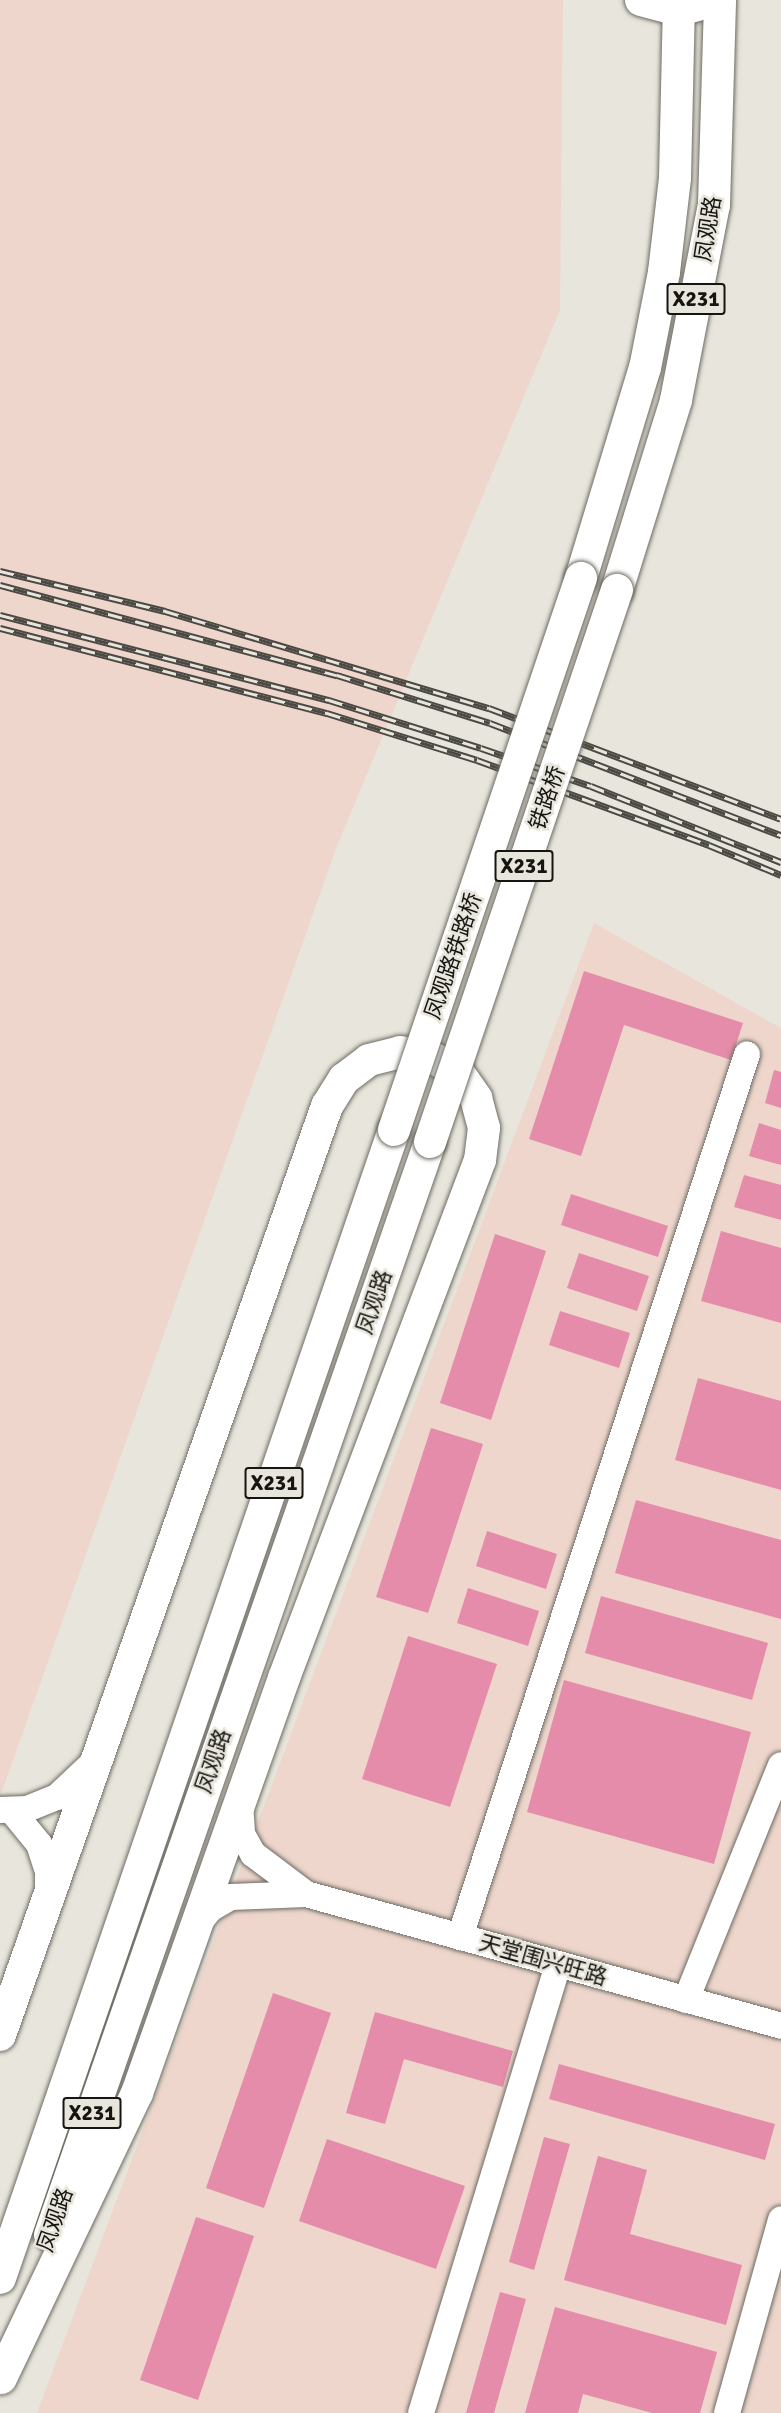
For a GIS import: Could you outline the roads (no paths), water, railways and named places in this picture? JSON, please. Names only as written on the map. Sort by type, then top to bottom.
[{"type":"main road","points":[[641,0],[679,5],[719,0]]},
{"type":"main road","name":"凤观路","points":[[617,590],[676,400],[714,205],[719,0]]},
{"type":"main road","name":"凤观路","points":[[580,578],[645,368],[664,272],[675,178],[679,5]]},
{"type":"main road","name":"凤观路铁路桥","points":[[394,1130],[580,578]]},
{"type":"main road","name":"铁路桥","points":[[430,1142],[617,590]]},
{"type":"main road","points":[[0,2035],[327,1106],[334,1092],[355,1068],[384,1054],[415,1053],[445,1063],[468,1084],[482,1113],[483,1144],[284,1677],[137,2093],[0,2379]]},
{"type":"main road","name":"凤观路","points":[[0,2278],[394,1130]]},
{"type":"main road","name":"凤观路","points":[[0,2379],[430,1142]]},
{"type":"main road","points":[[284,1677],[304,1503]]},
{"type":"street","points":[[460,1937],[747,1054]]},
{"type":"street","points":[[6,1811],[43,1804],[71,1788],[101,1750]]},
{"type":"street","points":[[686,2000],[781,1765]]},
{"type":"street","points":[[240,1801],[239,1823],[253,1854],[306,1894]]},
{"type":"street","points":[[6,1811],[39,1844],[48,1872],[47,1901]]},
{"type":"street","points":[[195,1929],[210,1909],[231,1897],[306,1894]]},
{"type":"street","name":"天堂围兴旺路","points":[[306,1894],[781,2026]]},
{"type":"street","points":[[421,2413],[558,1964]]},
{"type":"street","points":[[727,2413],[781,2219]]},
{"type":"railway","points":[[0,571],[165,611],[489,708],[781,819]]},
{"type":"railway","points":[[0,585],[337,675],[490,723],[781,835]]},
{"type":"railway","points":[[0,615],[329,700],[481,748],[591,786],[781,862]]},
{"type":"railway","points":[[0,628],[327,713],[477,760],[709,845],[781,875]]}]
